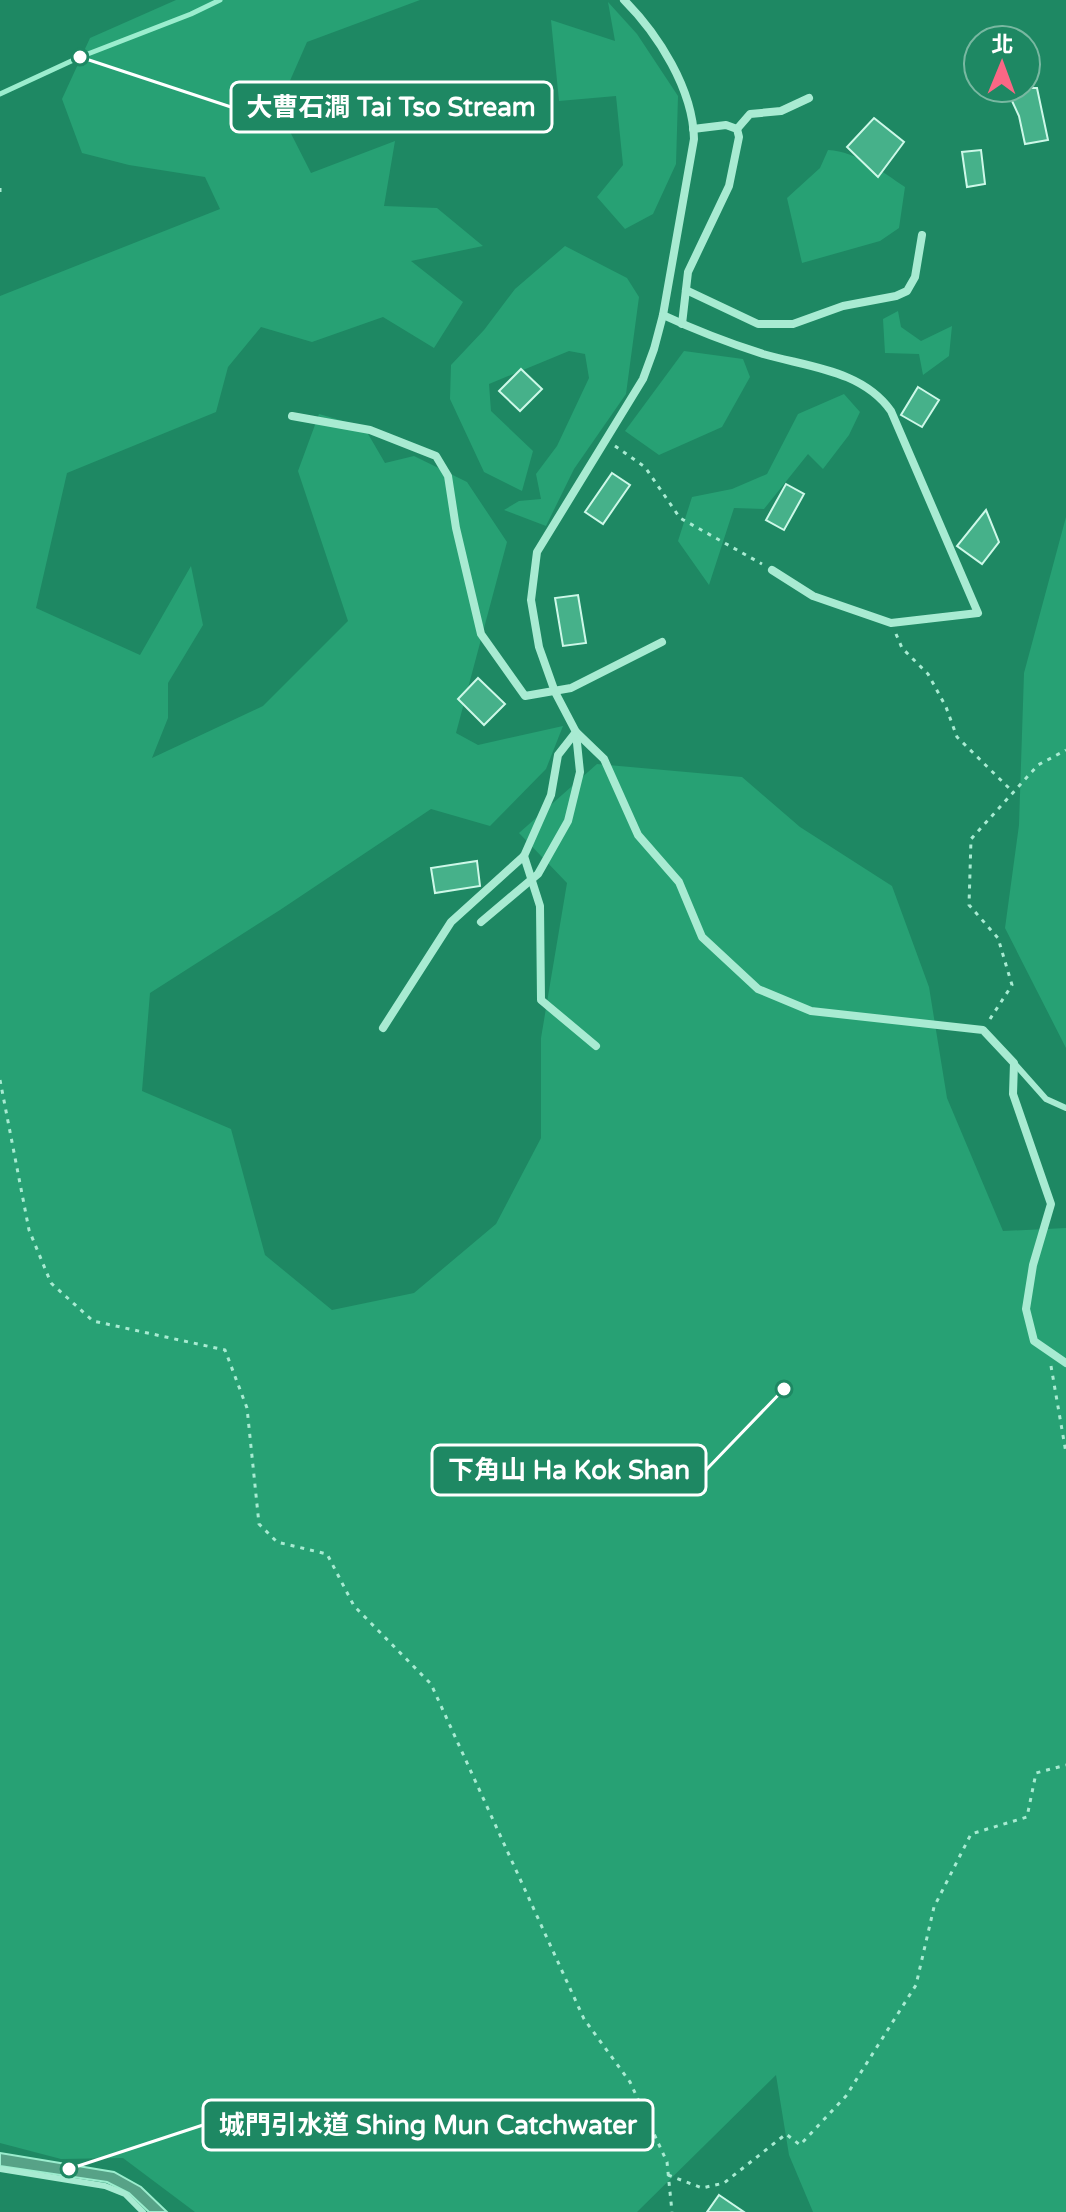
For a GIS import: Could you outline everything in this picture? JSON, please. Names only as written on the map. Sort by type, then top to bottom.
[{"type":"street","points":[[624,0],[662,45],[677,74],[693,129],[690,161],[663,315],[643,379],[537,552],[531,600],[539,647],[555,692],[576,732],[604,759],[638,835],[679,882],[702,937],[758,989],[811,1011],[983,1030],[1014,1063],[1013,1094],[1051,1204],[1033,1265],[1026,1309],[1034,1341],[1066,1363]]},
{"type":"street","points":[[737,129],[750,114],[781,111],[809,98]]},
{"type":"street","points":[[693,129],[726,125],[737,129]]},
{"type":"street","points":[[682,324],[691,262],[729,186],[739,137],[737,129]]},
{"type":"street","points":[[686,290],[758,324],[793,324],[843,306],[907,291],[915,277],[922,235]]},
{"type":"street","points":[[663,315],[760,353],[850,378],[869,388],[891,411],[978,613],[891,623],[813,596],[772,570]]},
{"type":"street","points":[[292,416],[370,430],[436,456],[448,476],[456,528],[481,634],[525,696],[571,688],[662,642]]},
{"type":"street","points":[[383,1028],[451,922],[524,856],[551,795],[558,755],[576,732]]},
{"type":"street","points":[[481,922],[538,874],[568,821],[580,772],[576,732]]},
{"type":"street","points":[[524,856],[540,906],[541,1000],[596,1046]]},
{"type":"lane","points":[[1014,1063],[1046,1099],[1066,1108]]},
{"type":"lane","points":[[0,2169],[105,2186],[125,2194],[143,2212]]},
{"type":"path","points":[[606,439],[645,467],[680,518],[772,570]]},
{"type":"path","points":[[891,623],[902,648],[928,674],[946,707],[957,737],[1013,792]]},
{"type":"path","points":[[983,1030],[1012,985],[998,938],[969,905],[971,839],[1038,765],[1066,750]]},
{"type":"path","points":[[0,1080],[29,1230],[51,1283],[93,1321],[225,1350],[247,1408],[259,1524],[277,1542],[327,1554],[354,1606],[431,1684],[584,2019],[630,2082],[667,2162],[672,2212]]},
{"type":"path","points":[[1048,1351],[1066,1453]]},
{"type":"path","points":[[668,2175],[702,2188],[724,2183],[786,2134],[800,2145],[846,2096],[916,1985],[934,1907],[971,1834],[1027,1817],[1036,1773],[1066,1765]]},
{"type":"shaded area","points":[[176,0],[420,0],[307,42],[278,108],[311,173],[395,141],[384,206],[437,208],[483,246],[411,261],[463,302],[434,348],[383,317],[312,342],[261,327],[228,367],[216,412],[67,473],[36,608],[140,655],[191,566],[203,625],[168,683],[168,718],[152,758],[263,706],[348,621],[298,471],[319,414],[364,427],[385,463],[414,456],[467,482],[507,542],[456,733],[478,745],[563,726],[546,769],[490,826],[431,809],[150,993],[142,1091],[231,1129],[265,1255],[332,1310],[414,1293],[496,1224],[541,1138],[541,1038],[567,883],[519,833],[597,764],[742,777],[800,827],[892,886],[929,987],[947,1098],[1003,1231],[1066,1228],[1066,2212],[813,2212],[789,2155],[776,2075],[637,2212],[195,2212],[123,2158],[61,2159],[0,2143],[0,296],[220,209],[205,177],[129,165],[82,153],[62,99],[90,38]]},
{"type":"shaded area","points":[[608,2],[637,34],[678,96],[676,164],[653,214],[625,229],[597,197],[623,165],[616,96],[559,101],[551,20],[615,41]]},
{"type":"shaded area","points":[[828,150],[859,158],[905,187],[899,228],[880,241],[802,263],[787,198],[820,168]]},
{"type":"shaded area","points":[[565,246],[627,278],[639,297],[626,394],[574,469],[546,526],[504,510],[519,501],[541,499],[536,474],[557,446],[589,378],[585,354],[569,351],[489,384],[491,411],[533,451],[522,491],[484,472],[450,399],[451,365],[484,330],[515,289]]},
{"type":"shaded area","points":[[898,311],[901,327],[921,341],[952,326],[949,356],[923,375],[919,354],[885,353],[883,319]]},
{"type":"shaded area","points":[[684,351],[743,359],[750,377],[722,427],[659,455],[625,431]]},
{"type":"shaded area","points":[[844,394],[860,412],[849,435],[823,469],[808,454],[764,509],[734,508],[709,585],[678,541],[692,497],[732,489],[767,474],[798,414]]},
{"type":"shaded area","points":[[1066,517],[1066,1048],[1005,928],[1019,825],[1024,673]]},
{"type":"shaded area","points":[[0,2153],[114,2172],[141,2187],[167,2212],[149,2212],[129,2193],[107,2182],[0,2166]]},
{"type":"building","points":[[1013,104],[1040,104],[1048,140],[1025,144]]},
{"type":"building","points":[[874,118],[904,142],[878,177],[847,147]]},
{"type":"building","points":[[981,150],[985,184],[967,187],[962,152]]},
{"type":"building","points":[[521,369],[542,389],[520,411],[499,391]]},
{"type":"building","points":[[918,387],[939,400],[922,427],[901,415]]},
{"type":"building","points":[[612,473],[630,485],[603,524],[585,512]]},
{"type":"building","points":[[786,484],[804,494],[784,530],[766,520]]},
{"type":"building","points":[[986,510],[999,542],[982,564],[957,546]]},
{"type":"building","points":[[578,595],[586,643],[563,646],[555,598]]},
{"type":"building","points":[[478,678],[505,704],[484,725],[458,699]]},
{"type":"building","points":[[477,861],[480,886],[435,893],[431,868]]},
{"type":"building","points":[[719,2195],[744,2212],[707,2212]]},
{"type":"waterway","points":[[0,94],[80,57],[220,0]]},
{"type":"place","name":"大曹石澗 Tai Tso Stream","points":[[80,57]]},
{"type":"place","name":"下角山 Ha Kok Shan","points":[[784,1389]]},
{"type":"place","name":"城門引水道 Shing Mun Catchwater","points":[[69,2169]]}]
